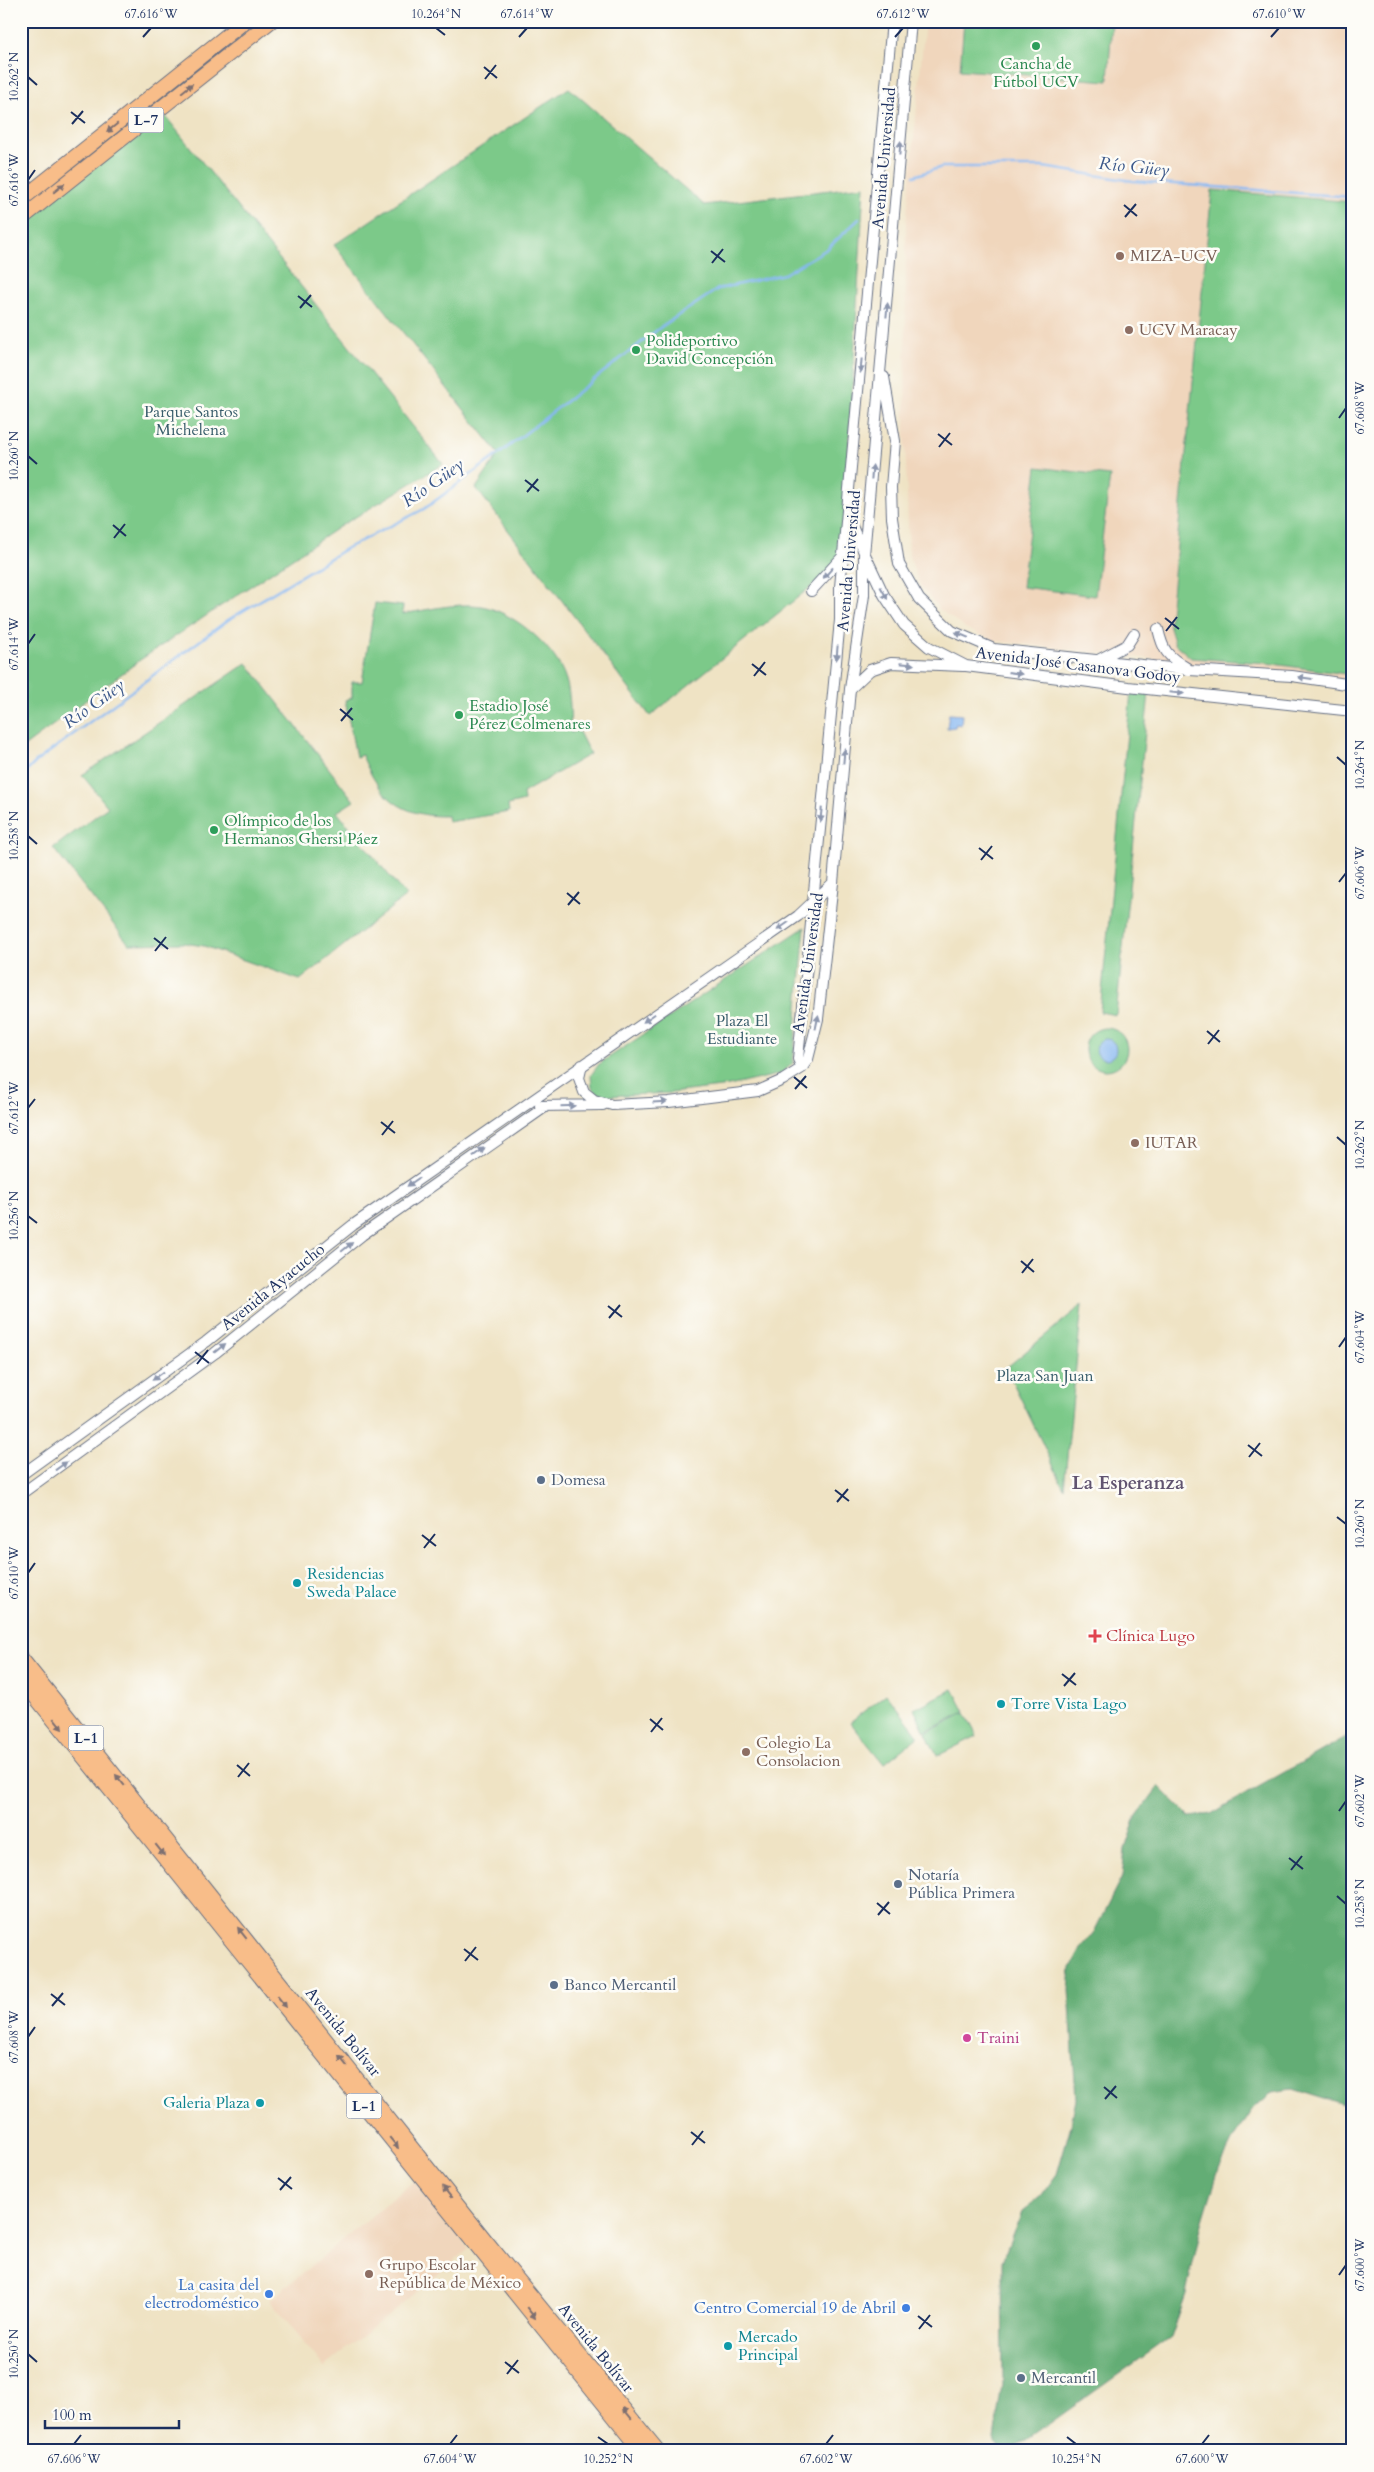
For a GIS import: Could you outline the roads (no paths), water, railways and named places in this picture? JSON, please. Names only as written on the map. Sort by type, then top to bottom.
[{"type":"main road","name":"L-7","points":[[21,200],[245,21]]},
{"type":"main road","name":"L-7","points":[[21,219],[271,21]]},
{"type":"main road","name":"Avenida Bolívar","points":[[21,1658],[486,2241],[658,2451]]},
{"type":"main road","name":"Avenida Bolívar","points":[[21,1679],[642,2451]]},
{"type":"street","name":"Avenida Universidad","points":[[802,1068],[798,1059],[892,21]]},
{"type":"street","name":"Avenida Universidad","points":[[802,1068],[808,1059],[818,1019],[833,883],[850,689],[864,595],[864,555],[912,21]]},
{"type":"street","points":[[887,79],[906,82]]},
{"type":"street","name":"Avenida José Casanova Godoy","points":[[882,369],[895,441],[891,487],[892,518],[899,564],[918,599],[952,632],[994,649],[1190,670],[1292,676],[1353,685]]},
{"type":"street","name":"Avenida José Casanova Godoy","points":[[848,518],[884,595],[904,626],[929,647],[966,666],[1128,688],[1353,711]]},
{"type":"street","points":[[811,591],[844,554]]},
{"type":"street","points":[[1158,629],[1162,649],[1174,660],[1190,670]]},
{"type":"street","points":[[1100,659],[1127,645],[1134,634]]},
{"type":"street","points":[[850,689],[870,670],[891,663],[966,666]]},
{"type":"street","name":"Avenida Ayacucho","points":[[21,1474],[206,1342],[353,1225],[798,916],[833,883]]},
{"type":"street","points":[[582,1065],[579,1078],[584,1092],[594,1100],[612,1105]]},
{"type":"street","points":[[525,1105],[545,1107],[612,1105],[678,1101],[758,1091],[783,1080],[802,1068]]},
{"type":"street","name":"Avenida Ayacucho","points":[[21,1494],[215,1353],[362,1236],[545,1107]]},
{"type":"water","points":[[949,714],[962,715],[961,725],[956,724],[955,727],[947,728]]},
{"type":"water","points":[[1106,1039],[1113,1042],[1116,1049],[1113,1056],[1106,1059],[1099,1056],[1096,1049],[1099,1042]]},
{"type":"waterway","name":"Río Güey","points":[[914,176],[942,167],[1043,167],[1133,181],[1353,197]]},
{"type":"waterway","name":"Río Güey","points":[[21,777],[37,761],[228,620],[347,548],[424,509],[499,454],[661,327],[718,289],[784,274],[827,249],[859,219]]},
{"type":"place","name":"Cancha de Fútbol UCV","points":[[1036,46]]},
{"type":"place","name":"MIZA-UCV","points":[[1120,256]]},
{"type":"place","name":"UCV Maracay","points":[[1129,330]]},
{"type":"place","name":"Polideportivo David Concepción","points":[[636,350]]},
{"type":"place","name":"Estadio José Pérez Colmenares","points":[[459,715]]},
{"type":"place","name":"Olímpico de los Hermanos Ghersi Páez","points":[[214,830]]},
{"type":"place","name":"IUTAR","points":[[1135,1143]]},
{"type":"place","name":"Domesa","points":[[541,1480]]},
{"type":"place","name":"Residencias Sweda Palace","points":[[297,1583]]},
{"type":"place","name":"Clínica Lugo","points":[[1095,1636]]},
{"type":"place","name":"Torre Vista Lago","points":[[1001,1704]]},
{"type":"place","name":"Colegio La Consolacion","points":[[746,1752]]},
{"type":"place","name":"Notaría Pública Primera","points":[[898,1884]]},
{"type":"place","name":"Banco Mercantil","points":[[554,1985]]},
{"type":"place","name":"Traini","points":[[967,2038]]},
{"type":"place","name":"Galeria Plaza","points":[[260,2103]]},
{"type":"place","name":"Grupo Escolar República de México","points":[[369,2274]]},
{"type":"place","name":"La casita del electrodoméstico","points":[[269,2294]]},
{"type":"place","name":"Centro Comercial 19 de Abril","points":[[906,2308]]},
{"type":"place","name":"Mercado Principal","points":[[728,2346]]},
{"type":"place","name":"Mercantil","points":[[1021,2378]]},
{"type":"district","name":"La Esperanza","points":[[1128,1483]]},
{"type":"park label","name":"Parque Santos Michelena","points":[[191,421]]},
{"type":"park label","name":"Plaza El Estudiante","points":[[742,1030]]},
{"type":"park label","name":"Plaza San Juan","points":[[1045,1376]]}]
